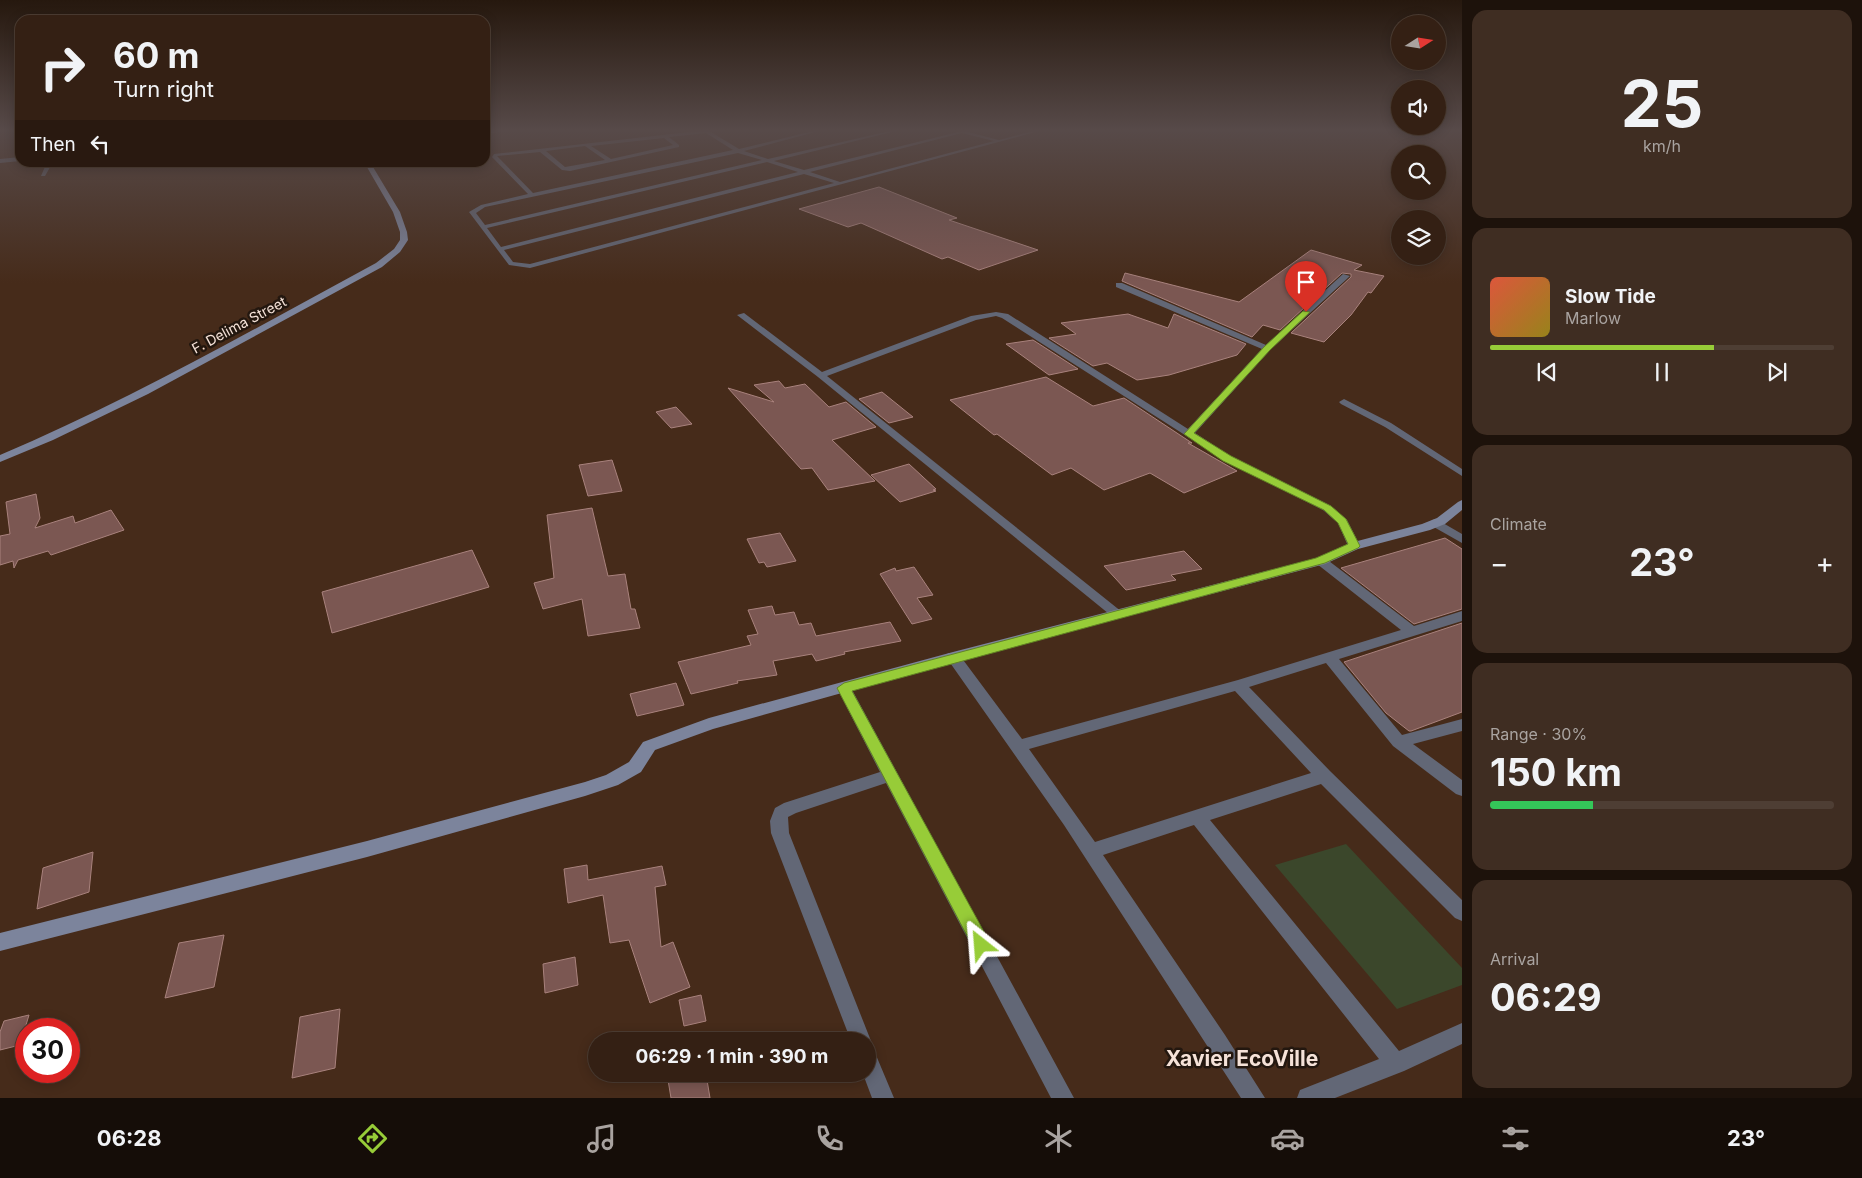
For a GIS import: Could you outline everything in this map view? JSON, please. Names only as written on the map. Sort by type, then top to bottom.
[{"type":"street","name":"F. Delima Street","points":[[0,459],[54,437],[106,412],[378,265],[398,250],[404,240],[404,227],[378,181]]},
{"type":"street","points":[[0,942],[367,849],[585,789],[612,780],[635,767],[649,746],[709,724],[788,701],[844,688],[953,657],[1320,561],[1354,546],[1436,523],[1462,504]]},
{"type":"street","points":[[1436,523],[1462,539]]},
{"type":"street","points":[[1320,561],[1413,632]]},
{"type":"street","points":[[1020,746],[1238,685],[1462,616]]},
{"type":"street","points":[[953,657],[1020,746],[1092,851],[1254,1098]]},
{"type":"street","points":[[1329,657],[1399,742],[1462,789]]},
{"type":"street","points":[[1238,685],[1324,776],[1462,912]]},
{"type":"street","points":[[844,688],[1062,1098]]},
{"type":"street","points":[[1399,742],[1462,725]]},
{"type":"street","points":[[857,1032],[780,833],[779,821],[781,813],[790,808],[891,775]]},
{"type":"street","points":[[1092,851],[1324,776]]},
{"type":"street","points":[[1198,818],[1396,1063]]},
{"type":"street","points":[[1308,1098],[1396,1063],[1462,1033]]},
{"type":"street","points":[[876,1080],[883,1098]]},
{"type":"lane","points":[[519,181],[532,195]]},
{"type":"lane","points":[[596,181],[475,209],[472,212],[511,264],[530,266],[846,181]]},
{"type":"lane","points":[[484,227],[682,181]]},
{"type":"lane","points":[[500,249],[768,181]]},
{"type":"lane","points":[[834,181],[839,183]]},
{"type":"lane","points":[[1189,434],[1267,348],[1346,276]]},
{"type":"lane","points":[[1119,285],[1267,348]]},
{"type":"lane","points":[[821,375],[974,318],[996,314],[1013,320],[1227,458],[1327,508],[1343,522],[1354,546]]},
{"type":"lane","points":[[741,315],[821,375],[1118,615]]},
{"type":"lane","points":[[1344,402],[1388,424],[1462,473]]},
{"type":"green space","points":[[1346,844],[1462,968],[1462,985],[1397,1009],[1275,865]]},
{"type":"building","points":[[879,187],[957,218],[949,220],[1038,250],[979,270],[948,257],[942,259],[861,223],[848,227],[799,209]]},
{"type":"building","points":[[1311,250],[1362,265],[1354,270],[1384,276],[1371,293],[1368,292],[1351,315],[1324,342],[1291,333],[1351,277],[1351,274],[1342,273],[1280,330],[1263,325],[1252,337],[1122,281],[1125,273],[1239,302]]},
{"type":"building","points":[[1128,314],[1168,328],[1174,314],[1246,344],[1237,355],[1169,375],[1137,380],[1107,363],[1093,366],[1049,338],[1076,334],[1061,323]]},
{"type":"building","points":[[1033,340],[1078,369],[1049,375],[1006,344]]},
{"type":"building","points":[[1046,377],[1093,406],[1124,398],[1192,443],[1188,443],[1237,471],[1184,493],[1150,473],[1104,490],[1071,468],[1052,475],[997,434],[994,435],[950,400]]},
{"type":"building","points":[[779,381],[785,388],[805,384],[829,407],[846,402],[876,427],[832,440],[875,481],[828,490],[812,468],[801,469],[728,388],[774,402],[754,385]]},
{"type":"building","points":[[882,392],[913,417],[889,423],[859,399]]},
{"type":"building","points":[[676,407],[692,424],[671,428],[656,412]]},
{"type":"building","points":[[612,460],[622,491],[588,496],[579,465]]},
{"type":"building","points":[[909,464],[936,491],[900,502],[871,475]]},
{"type":"building","points":[[36,494],[40,518],[35,528],[73,516],[75,523],[111,510],[124,530],[51,555],[48,551],[18,560],[14,568],[13,561],[0,565],[0,536],[10,534],[6,502]]},
{"type":"building","points":[[592,508],[608,576],[625,574],[631,609],[635,609],[640,628],[588,636],[582,599],[543,609],[534,583],[554,578],[547,515]]},
{"type":"building","points":[[780,533],[796,561],[767,567],[764,562],[759,563],[747,539]]},
{"type":"building","points":[[1445,538],[1462,549],[1462,609],[1414,624],[1341,568]]},
{"type":"building","points":[[472,550],[489,587],[332,633],[322,592]]},
{"type":"building","points":[[1184,551],[1202,569],[1171,575],[1176,580],[1126,590],[1104,566]]},
{"type":"building","points":[[914,567],[933,595],[917,598],[932,619],[912,624],[880,574],[895,568],[896,571]]},
{"type":"building","points":[[772,606],[775,615],[794,612],[799,625],[811,623],[816,636],[890,622],[901,641],[844,652],[845,654],[816,661],[812,654],[773,661],[777,675],[737,681],[738,683],[691,694],[678,662],[751,645],[747,636],[758,634],[748,610]]},
{"type":"building","points":[[1462,623],[1462,712],[1411,731],[1386,713],[1344,662]]},
{"type":"building","points":[[676,683],[684,705],[637,716],[630,694]]},
{"type":"building","points":[[93,852],[89,892],[37,909],[43,868]]},
{"type":"building","points":[[587,865],[588,880],[662,866],[666,885],[655,887],[661,947],[673,942],[690,987],[650,1003],[629,940],[610,943],[603,895],[568,903],[564,869]]},
{"type":"building","points":[[224,935],[214,987],[165,998],[179,943]]},
{"type":"building","points":[[575,957],[578,985],[545,993],[543,964]]},
{"type":"building","points":[[701,995],[706,1021],[684,1026],[679,1000]]},
{"type":"building","points":[[340,1009],[335,1068],[292,1078],[300,1017]]},
{"type":"building","points":[[29,1015],[28,1018],[16,1018]]},
{"type":"building","points":[[15,1018],[15,1046],[0,1050],[0,1032],[4,1021]]},
{"type":"building","points":[[668,1082],[707,1082],[710,1098],[671,1098]]},
{"type":"district","name":"Xavier EcoVille","points":[[1242,1059]]},
{"type":"route","points":[[981,945],[844,688],[953,657],[1320,561],[1354,546],[1343,522],[1327,508],[1227,458],[1189,434],[1267,348],[1306,312]]}]
